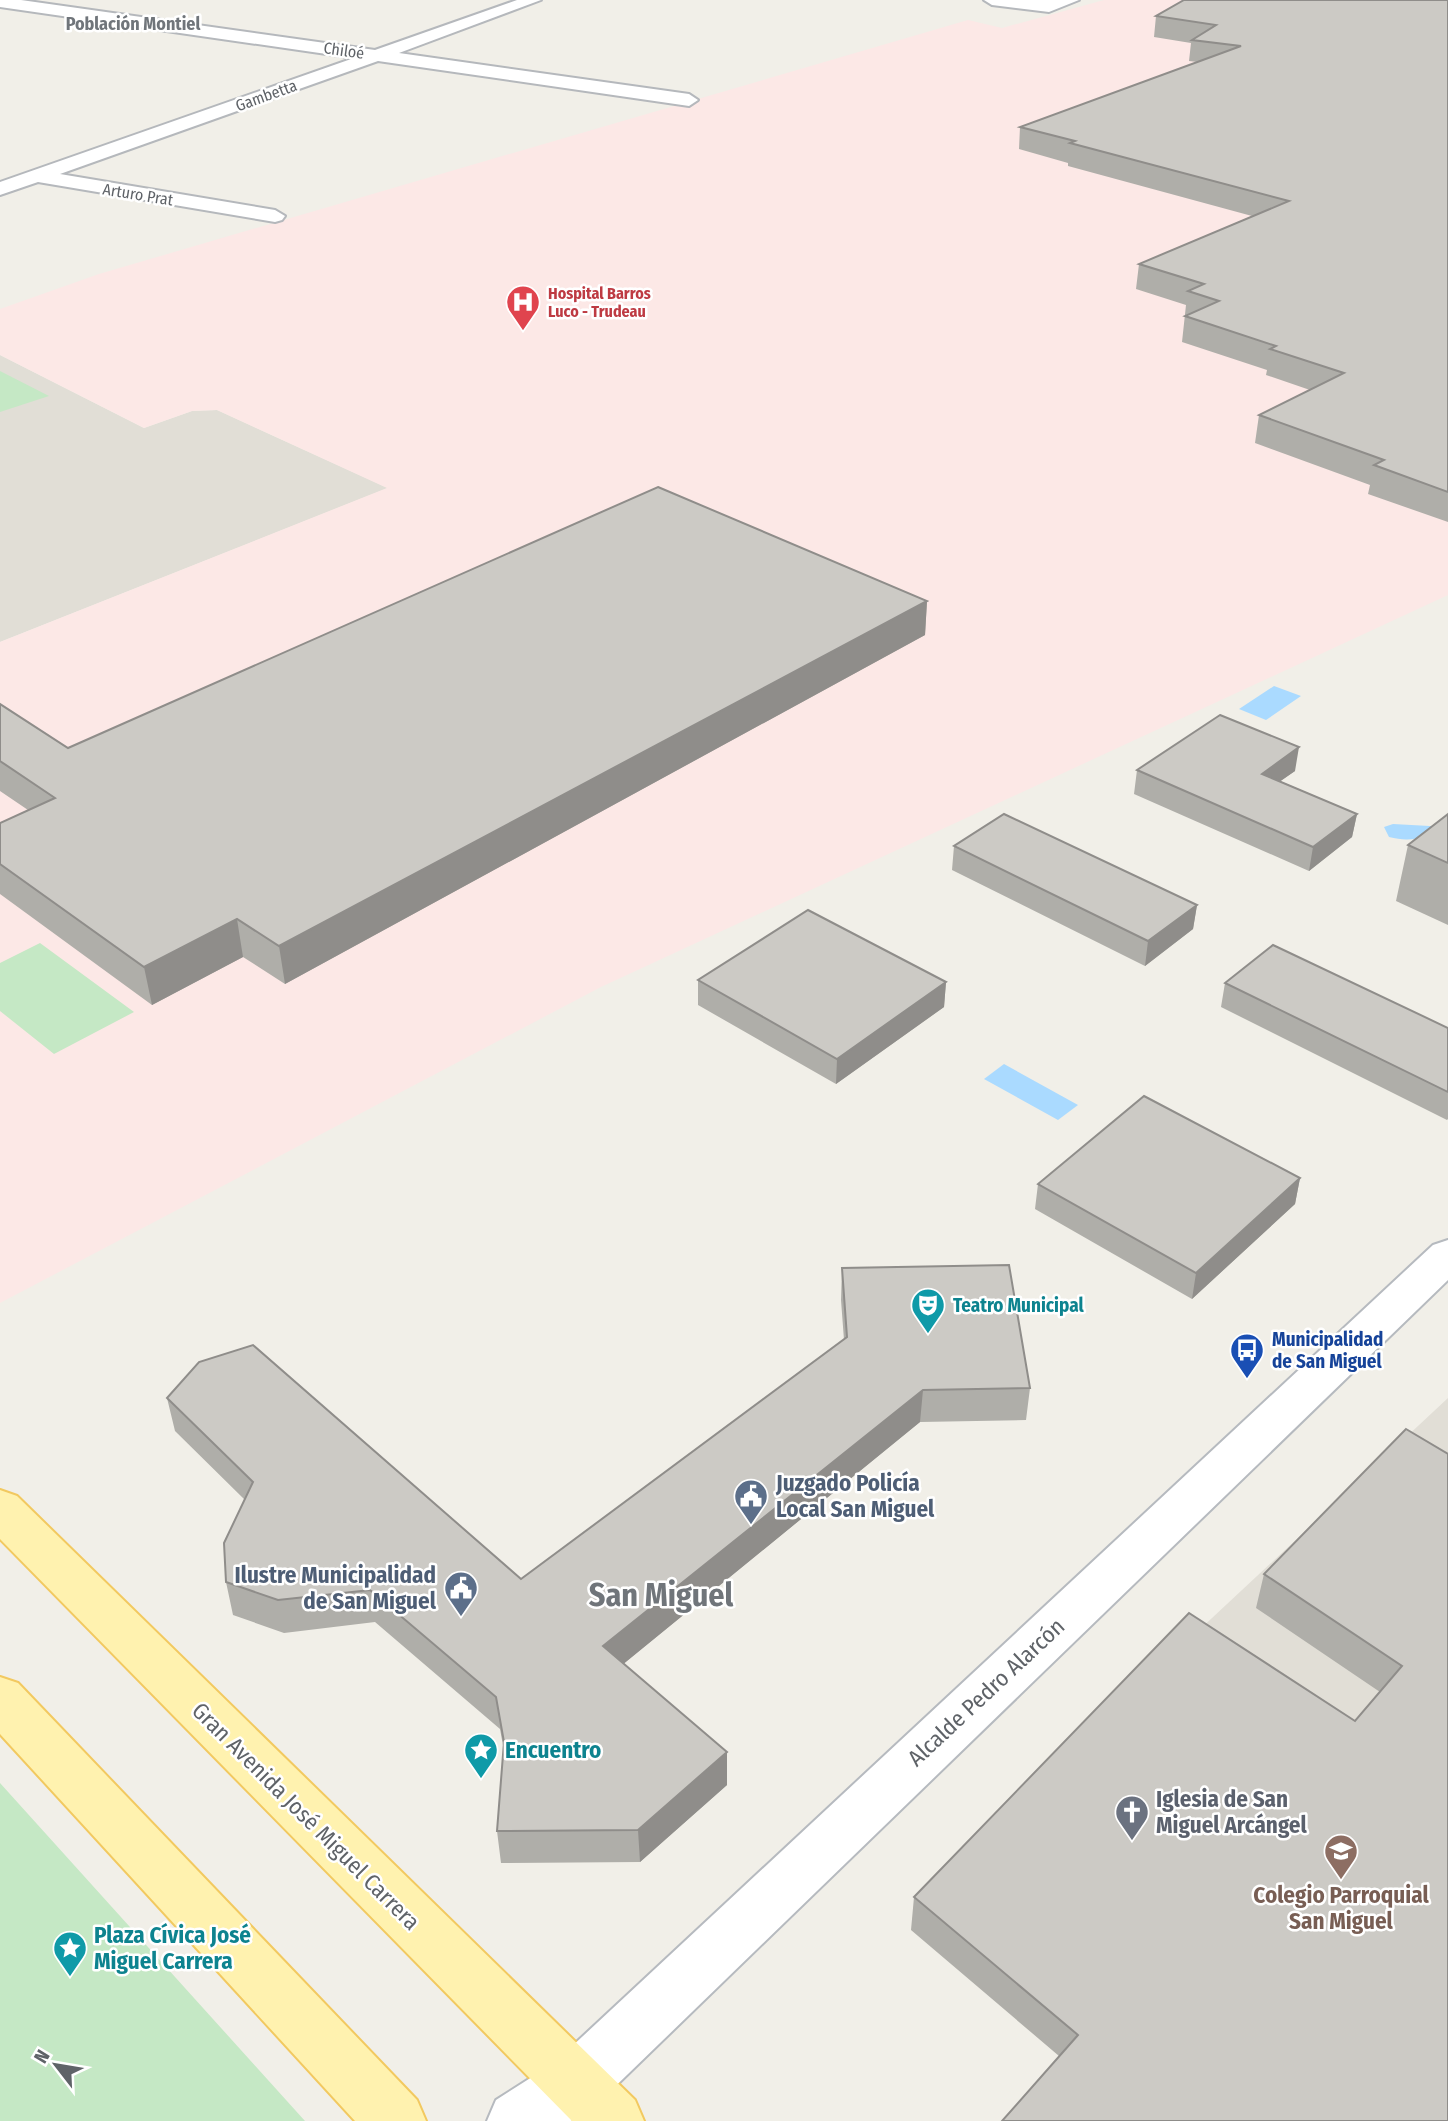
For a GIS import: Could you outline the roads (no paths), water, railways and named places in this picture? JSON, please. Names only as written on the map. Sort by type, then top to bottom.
[{"type":"main road","name":"Gran Avenida José Miguel Carrera","points":[[0,1509],[594,2102]]},
{"type":"main road","points":[[0,1699],[396,2121]]},
{"type":"street","points":[[12,20],[77,0]]},
{"type":"street","name":"Gambetta","points":[[0,189],[533,0]]},
{"type":"street","points":[[992,0],[1049,7],[1071,0]]},
{"type":"street","name":"Chiloé","points":[[0,2],[689,100]]},
{"type":"street","name":"Arturo Prat","points":[[0,171],[275,216]]},
{"type":"street","name":"Alcalde Pedro Alarcón","points":[[517,2121],[594,2102],[1444,1265]]},
{"type":"water","points":[[1274,686],[1301,696],[1266,720],[1239,709]]},
{"type":"water","points":[[1393,824],[1448,827],[1426,836],[1405,839],[1389,837],[1384,827]]},
{"type":"water","points":[[1004,1064],[1078,1105],[1058,1120],[984,1079]]},
{"type":"place","name":"Hospital Barros Luco - Trudeau","points":[[523,332]]},
{"type":"place","name":"Teatro Municipal","points":[[928,1335]]},
{"type":"place","name":"Municipalidad de San Miguel","points":[[1247,1380]]},
{"type":"place","name":"Juzgado Policía Local San Miguel","points":[[751,1526]]},
{"type":"place","name":"Ilustre Municipalidad de San Miguel","points":[[461,1618]]},
{"type":"place","name":"Encuentro","points":[[481,1780]]},
{"type":"place","name":"Iglesia de San Miguel Arcángel","points":[[1132,1842]]},
{"type":"place","name":"Colegio Parroquial San Miguel","points":[[1341,1881]]},
{"type":"place","name":"Plaza Cívica José Miguel Carrera","points":[[70,1978]]},
{"type":"district","name":"Población Montiel","points":[[133,24]]},
{"type":"district","name":"San Miguel","points":[[661,1595]]}]
